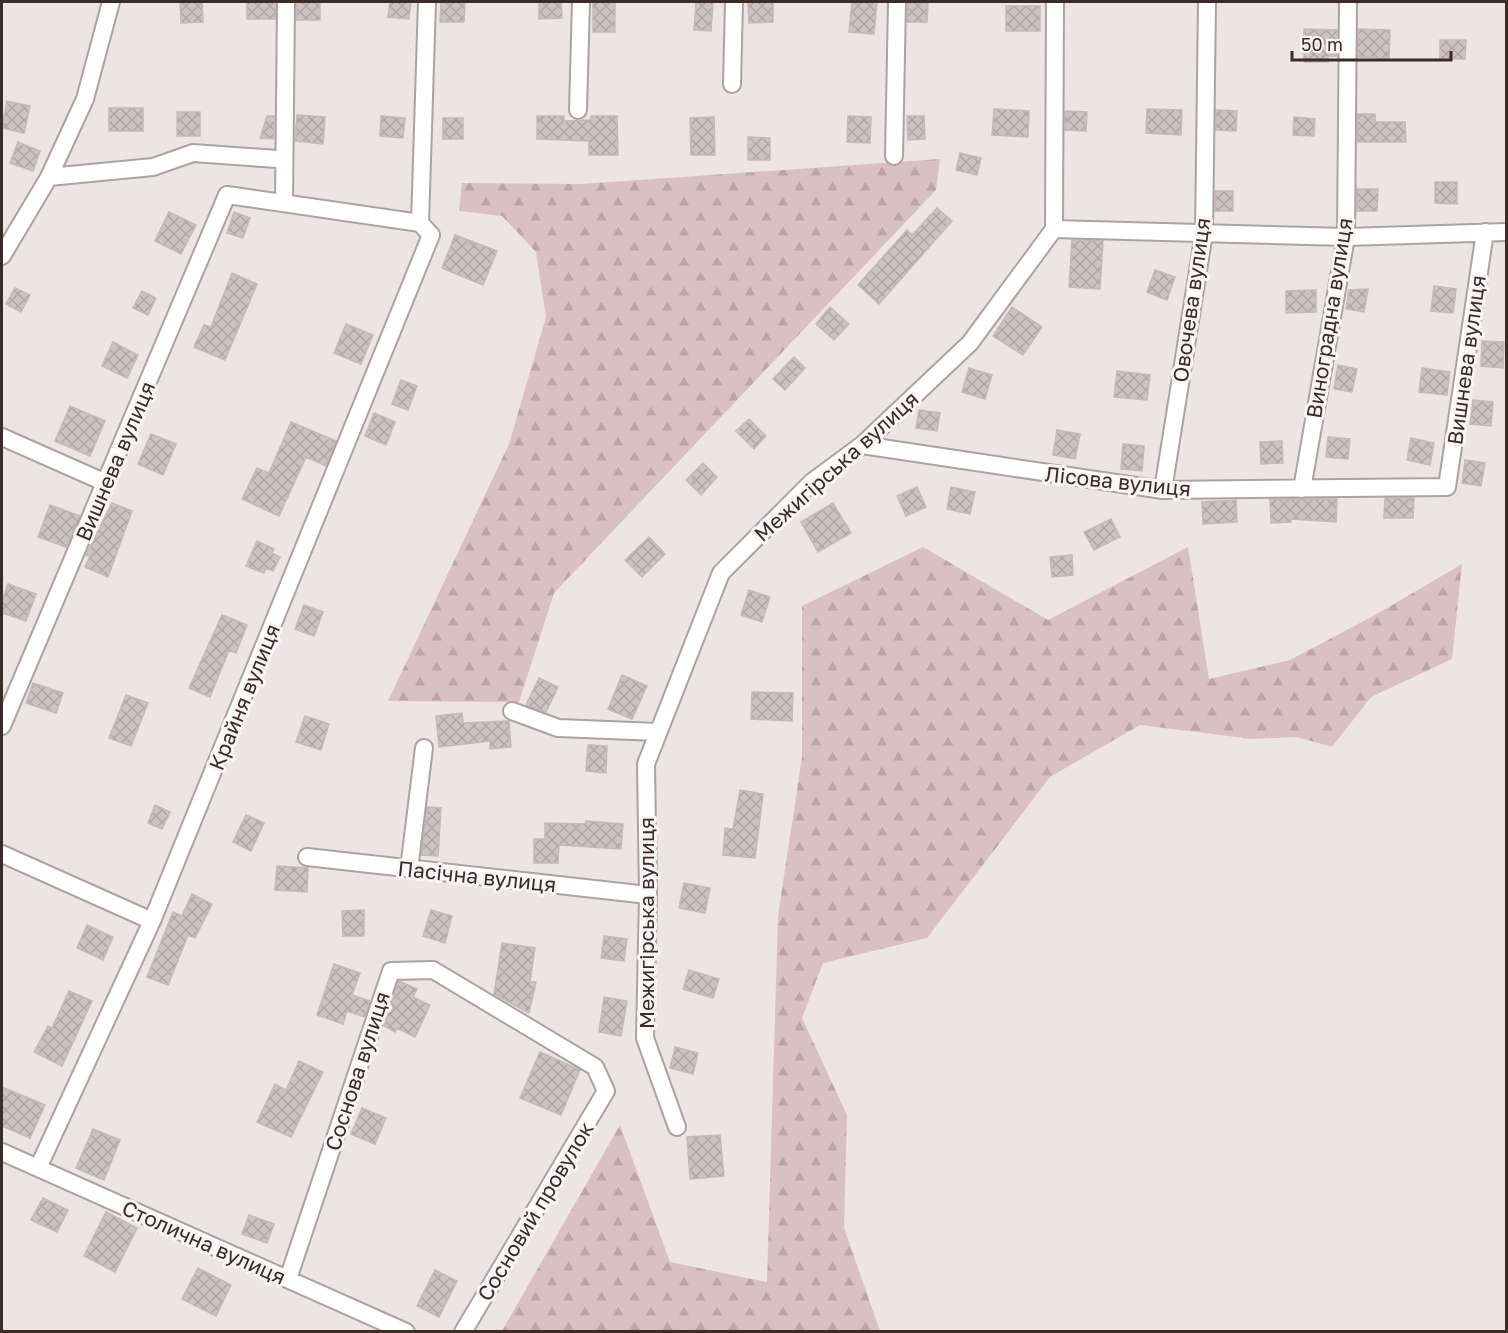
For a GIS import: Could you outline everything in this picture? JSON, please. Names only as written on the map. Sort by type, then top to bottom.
[{"type":"street","points":[[2,256],[50,177],[85,99],[111,2]]},
{"type":"street","points":[[286,2],[284,202],[420,223],[427,2]]},
{"type":"street","points":[[578,110],[581,2]]},
{"type":"street","points":[[732,84],[734,2]]},
{"type":"street","points":[[894,156],[897,2]]},
{"type":"street","points":[[1055,2],[1054,229],[1346,237],[1506,232]]},
{"type":"street","name":"Овочева вулиця","points":[[1163,490],[1204,232],[1207,2]]},
{"type":"street","name":"Виноградна вулиця","points":[[1302,489],[1346,237],[1348,2]]},
{"type":"street","points":[[50,177],[153,167],[193,153],[277,159]]},
{"type":"street","name":"Вишнева вулиця","points":[[2,726],[227,195],[284,202]]},
{"type":"street","name":"Крайня вулиця","points":[[38,1168],[152,921],[432,235],[420,223]]},
{"type":"street","name":"Межигірська вулиця","points":[[677,1127],[645,1038],[648,895],[646,764],[720,573],[812,482],[862,445],[970,343],[1054,229]]},
{"type":"street","name":"Вишнева вулиця","points":[[1447,488],[1485,232]]},
{"type":"street","points":[[2,437],[106,483]]},
{"type":"street","name":"Лісова вулиця","points":[[862,445],[1163,490],[1447,488]]},
{"type":"street","points":[[512,711],[558,728],[658,732]]},
{"type":"street","points":[[409,869],[424,748]]},
{"type":"street","points":[[2,854],[152,921]]},
{"type":"street","name":"Пасічна вулиця","points":[[307,858],[648,895]]},
{"type":"street","name":"Соснова вулиця","points":[[288,1280],[391,972],[433,970],[595,1067],[606,1091]]},
{"type":"street","name":"Сосновий провулок","points":[[463,1332],[606,1091]]},
{"type":"street","name":"Столична вулиця","points":[[2,1152],[406,1332]]},
{"type":"green space","points":[[940,159],[936,190],[554,593],[519,702],[388,701],[509,444],[546,317],[536,252],[502,216],[459,211],[462,183],[581,184]]},
{"type":"green space","points":[[923,547],[1048,620],[1188,547],[1209,679],[1290,660],[1377,614],[1462,564],[1452,659],[1371,697],[1332,747],[1297,737],[1252,739],[1140,725],[1050,777],[927,938],[823,963],[802,1018],[847,1115],[844,1228],[880,1331],[502,1331],[620,1125],[670,1262],[767,1282],[778,916],[802,757],[802,606]]},
{"type":"building","points":[[180,2],[202,2],[203,22],[181,23]]},
{"type":"building","points":[[247,2],[276,2],[275,19],[247,19]]},
{"type":"building","points":[[297,2],[320,2],[320,20],[296,20]]},
{"type":"building","points":[[390,2],[411,2],[409,19],[388,17]]},
{"type":"building","points":[[441,2],[465,2],[464,22],[440,22]]},
{"type":"building","points":[[539,2],[561,2],[562,18],[539,19]]},
{"type":"building","points":[[593,2],[615,2],[615,32],[593,32]]},
{"type":"building","points":[[696,2],[713,2],[711,31],[694,30]]},
{"type":"building","points":[[748,2],[773,2],[773,22],[749,23]]},
{"type":"building","points":[[852,2],[877,2],[874,34],[849,32]]},
{"type":"building","points":[[908,2],[928,2],[927,22],[907,22]]},
{"type":"building","points":[[1006,6],[1040,6],[1040,31],[1006,31]]},
{"type":"building","points":[[1304,29],[1337,30],[1337,56],[1328,56],[1328,62],[1304,62]]},
{"type":"building","points":[[1358,29],[1390,30],[1389,58],[1358,57]]},
{"type":"building","points":[[1440,40],[1466,40],[1465,59],[1440,59]]},
{"type":"building","points":[[7,101],[30,106],[24,133],[2,128]]},
{"type":"building","points":[[109,108],[143,108],[143,131],[109,131]]},
{"type":"building","points":[[994,109],[1029,111],[1028,137],[992,135]]},
{"type":"building","points":[[1147,109],[1182,110],[1181,135],[1146,133]]},
{"type":"building","points":[[1216,110],[1237,111],[1236,131],[1216,130]]},
{"type":"building","points":[[1065,111],[1087,112],[1086,131],[1065,130]]},
{"type":"building","points":[[177,112],[200,112],[200,136],[177,136]]},
{"type":"building","points":[[1358,114],[1375,114],[1375,122],[1405,122],[1406,142],[1357,142]]},
{"type":"building","points":[[297,115],[325,117],[323,144],[295,141]]},
{"type":"building","points":[[267,116],[274,116],[274,139],[260,138]]},
{"type":"building","points":[[381,116],[405,118],[403,138],[380,136]]},
{"type":"building","points":[[537,116],[564,116],[564,121],[591,120],[591,116],[617,116],[618,155],[589,155],[589,141],[537,139]]},
{"type":"building","points":[[848,116],[871,117],[870,143],[847,142]]},
{"type":"building","points":[[907,116],[924,116],[925,139],[908,140]]},
{"type":"building","points":[[714,117],[715,155],[691,155],[690,118]]},
{"type":"building","points":[[1294,117],[1315,119],[1314,136],[1293,135]]},
{"type":"building","points":[[443,118],[463,118],[463,139],[443,139]]},
{"type":"building","points":[[748,137],[770,138],[770,160],[748,160]]},
{"type":"building","points":[[18,142],[40,151],[33,171],[10,163]]},
{"type":"building","points":[[960,153],[981,158],[977,175],[956,170]]},
{"type":"building","points":[[1435,182],[1457,182],[1457,204],[1435,203]]},
{"type":"building","points":[[1357,189],[1378,189],[1377,211],[1357,211]]},
{"type":"building","points":[[1215,191],[1233,191],[1233,211],[1215,211]]},
{"type":"building","points":[[937,208],[952,221],[879,304],[858,285],[907,230],[912,235]]},
{"type":"building","points":[[169,212],[196,225],[181,254],[155,241]]},
{"type":"building","points":[[234,212],[250,218],[243,238],[227,233]]},
{"type":"building","points":[[455,235],[497,251],[483,285],[442,268]]},
{"type":"building","points":[[1072,240],[1103,241],[1100,289],[1069,287]]},
{"type":"building","points":[[1155,270],[1175,277],[1167,300],[1147,292]]},
{"type":"building","points":[[232,273],[257,284],[225,360],[194,347],[204,325],[211,327]]},
{"type":"building","points":[[1434,286],[1456,289],[1453,313],[1431,311]]},
{"type":"building","points":[[15,288],[30,295],[21,312],[6,304]]},
{"type":"building","points":[[1368,289],[1364,312],[1346,309],[1349,290]]},
{"type":"building","points":[[1316,290],[1316,312],[1286,313],[1286,291]]},
{"type":"building","points":[[142,291],[156,298],[148,315],[133,308]]},
{"type":"building","points":[[830,307],[849,324],[834,340],[816,324]]},
{"type":"building","points":[[1012,307],[1042,327],[1023,355],[993,336]]},
{"type":"building","points":[[346,324],[373,335],[361,364],[334,353]]},
{"type":"building","points":[[1482,341],[1504,342],[1503,368],[1481,366]]},
{"type":"building","points":[[113,342],[138,355],[127,378],[102,366]]},
{"type":"building","points":[[794,357],[805,368],[785,390],[773,379]]},
{"type":"building","points":[[1338,365],[1357,369],[1352,392],[1334,389]]},
{"type":"building","points":[[969,368],[992,375],[985,399],[962,392]]},
{"type":"building","points":[[1422,368],[1450,372],[1447,395],[1419,392]]},
{"type":"building","points":[[1117,371],[1150,375],[1147,400],[1114,397]]},
{"type":"building","points":[[401,380],[417,386],[408,410],[392,404]]},
{"type":"building","points":[[1473,400],[1493,402],[1491,426],[1470,424]]},
{"type":"building","points":[[70,406],[105,421],[90,456],[55,441]]},
{"type":"building","points":[[919,410],[940,413],[937,431],[916,428]]},
{"type":"building","points":[[374,413],[395,422],[386,445],[365,436]]},
{"type":"building","points":[[749,419],[766,436],[754,449],[736,431]]},
{"type":"building","points":[[291,422],[336,441],[326,466],[306,457],[279,516],[242,499],[257,468],[269,473]]},
{"type":"building","points":[[1057,430],[1080,434],[1075,459],[1053,455]]},
{"type":"building","points":[[151,434],[176,444],[163,475],[138,464]]},
{"type":"building","points":[[1328,437],[1350,439],[1348,459],[1326,457]]},
{"type":"building","points":[[1411,438],[1434,443],[1430,465],[1407,460]]},
{"type":"building","points":[[1282,441],[1283,463],[1261,464],[1260,442]]},
{"type":"building","points":[[1123,444],[1144,446],[1142,471],[1121,469]]},
{"type":"building","points":[[1465,460],[1485,463],[1481,486],[1462,483]]},
{"type":"building","points":[[703,463],[717,477],[701,495],[686,480]]},
{"type":"building","points":[[917,487],[926,507],[906,516],[897,496]]},
{"type":"building","points":[[951,487],[975,492],[970,514],[947,509]]},
{"type":"building","points":[[1385,498],[1414,498],[1413,518],[1384,518]]},
{"type":"building","points":[[1270,499],[1337,499],[1336,522],[1291,519],[1291,522],[1271,523]]},
{"type":"building","points":[[1236,500],[1237,522],[1203,524],[1202,502]]},
{"type":"building","points":[[112,503],[132,511],[108,577],[85,567],[90,556],[86,555]]},
{"type":"building","points":[[833,503],[851,533],[818,552],[801,522]]},
{"type":"building","points":[[50,505],[80,516],[66,547],[38,537]]},
{"type":"building","points":[[1111,519],[1120,537],[1094,550],[1084,532]]},
{"type":"building","points":[[649,537],[665,554],[642,577],[625,560]]},
{"type":"building","points":[[257,541],[274,549],[272,553],[280,557],[273,571],[266,568],[264,573],[246,566]]},
{"type":"building","points":[[1072,555],[1073,575],[1052,577],[1050,557]]},
{"type":"building","points":[[8,584],[36,594],[26,621],[2,613],[2,602]]},
{"type":"building","points":[[749,590],[770,597],[762,622],[741,615]]},
{"type":"building","points":[[304,605],[323,612],[314,636],[295,629]]},
{"type":"building","points":[[222,615],[247,625],[236,653],[229,650],[210,697],[189,688]]},
{"type":"building","points":[[622,675],[647,686],[632,719],[608,709]]},
{"type":"building","points":[[539,678],[558,687],[546,712],[526,705]]},
{"type":"building","points":[[33,683],[63,693],[56,713],[26,703]]},
{"type":"building","points":[[752,692],[793,693],[792,721],[751,719]]},
{"type":"building","points":[[126,695],[148,703],[131,746],[109,738]]},
{"type":"building","points":[[462,713],[463,723],[509,721],[511,747],[490,749],[490,741],[439,747],[436,716]]},
{"type":"building","points":[[305,716],[329,724],[321,750],[296,742]]},
{"type":"building","points":[[588,745],[607,746],[606,773],[586,771]]},
{"type":"building","points":[[740,790],[763,794],[755,858],[723,855],[725,828],[733,829]]},
{"type":"building","points":[[155,805],[170,812],[162,829],[148,823]]},
{"type":"building","points":[[427,807],[441,808],[438,856],[421,855]]},
{"type":"building","points":[[246,815],[264,823],[251,851],[233,842]]},
{"type":"building","points":[[586,821],[623,824],[621,849],[559,845],[558,863],[534,863],[534,839],[545,839],[545,823],[585,824]]},
{"type":"building","points":[[277,866],[308,868],[307,892],[275,890]]},
{"type":"building","points":[[684,883],[710,888],[705,913],[679,908]]},
{"type":"building","points":[[192,894],[212,904],[195,938],[188,935],[168,985],[147,977],[173,912],[182,916]]},
{"type":"building","points":[[364,910],[364,936],[343,936],[342,911]]},
{"type":"building","points":[[431,910],[452,916],[445,943],[423,936]]},
{"type":"building","points":[[87,925],[113,937],[103,960],[77,948]]},
{"type":"building","points":[[604,936],[627,939],[624,961],[601,958]]},
{"type":"building","points":[[502,943],[535,948],[530,982],[536,982],[529,1013],[494,994]]},
{"type":"building","points":[[334,964],[360,973],[352,995],[370,1001],[365,1017],[347,1011],[343,1024],[317,1015]]},
{"type":"building","points":[[689,970],[719,979],[713,998],[683,989]]},
{"type":"building","points":[[399,981],[417,989],[413,997],[430,1005],[415,1037],[397,1028],[395,1032],[384,1026]]},
{"type":"building","points":[[69,991],[92,1001],[62,1066],[34,1052],[48,1026],[52,1028]]},
{"type":"building","points":[[604,997],[627,1001],[621,1036],[599,1032]]},
{"type":"building","points":[[675,1047],[698,1053],[693,1074],[670,1068]]},
{"type":"building","points":[[540,1052],[580,1070],[561,1115],[520,1098]]},
{"type":"building","points":[[299,1061],[323,1072],[291,1137],[257,1122],[275,1084],[286,1090]]},
{"type":"building","points":[[2,1087],[45,1105],[30,1138],[2,1126]]},
{"type":"building","points":[[362,1108],[386,1118],[375,1144],[351,1134]]},
{"type":"building","points":[[93,1129],[120,1140],[104,1180],[76,1168]]},
{"type":"building","points":[[720,1135],[724,1176],[690,1179],[687,1137]]},
{"type":"building","points":[[43,1198],[68,1210],[57,1232],[31,1220]]},
{"type":"building","points":[[106,1212],[137,1228],[115,1272],[84,1256]]},
{"type":"building","points":[[249,1215],[274,1224],[267,1243],[242,1234]]},
{"type":"building","points":[[198,1268],[231,1285],[216,1316],[182,1299]]},
{"type":"building","points":[[435,1270],[457,1281],[439,1317],[417,1306]]}]
